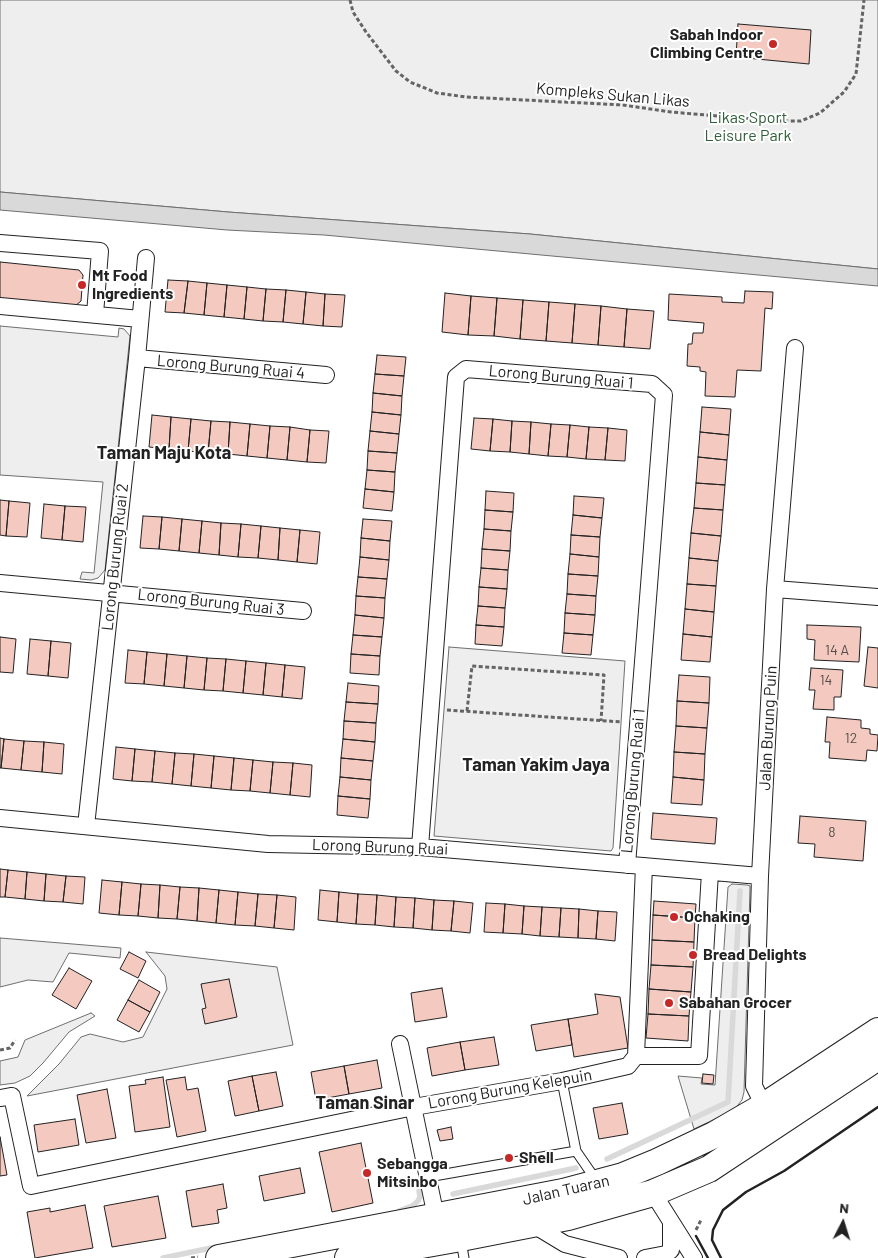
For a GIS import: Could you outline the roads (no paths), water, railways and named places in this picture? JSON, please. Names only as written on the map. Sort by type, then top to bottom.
[{"type":"main road","name":"Jalan Tuaran","points":[[219,1258],[493,1206],[598,1183],[658,1162],[714,1135],[764,1106],[878,1032]]},
{"type":"main road","name":"Jalan Tuaran","points":[[348,1258],[462,1248],[532,1224],[620,1204],[653,1193],[709,1169],[878,1056]]},
{"type":"main road","points":[[493,1206],[538,1208],[576,1203],[634,1190],[653,1193]]},
{"type":"street","points":[[0,243],[100,251],[95,314]]},
{"type":"street","name":"Lorong Burung Ruai 2","points":[[86,826],[146,258]]},
{"type":"street","points":[[0,306],[140,319]]},
{"type":"street","name":"Jalan Burung Puin","points":[[764,1106],[754,1086],[760,876],[775,589],[795,348]]},
{"type":"street","name":"Lorong Burung Ruai 4","points":[[136,358],[326,375]]},
{"type":"street","name":"Lorong Burung Ruai 1","points":[[420,847],[456,377],[466,369],[652,384],[664,395],[627,865]]},
{"type":"street","name":"Lorong Burung Ruai 3","points":[[0,583],[303,611]]},
{"type":"street","points":[[775,589],[878,597]]},
{"type":"street","name":"Lorong Burung Ruai","points":[[0,818],[268,844],[420,847],[760,876]]},
{"type":"street","points":[[644,866],[636,1056],[698,1056],[710,872]]},
{"type":"street","points":[[400,1044],[436,1217]]},
{"type":"street","name":"Lorong Burung Kelepuin","points":[[0,1098],[12,1096],[31,1186],[414,1107],[562,1081],[628,1066],[636,1056]]},
{"type":"street","points":[[653,1193],[694,1258]]},
{"type":"street","points":[[645,1258],[666,1254],[671,1250],[671,1222]]},
{"type":"street","points":[[532,1224],[566,1244],[620,1258]]},
{"type":"lane","points":[[562,1081],[576,1151],[598,1183]]},
{"type":"lane","points":[[428,1177],[576,1151]]},
{"type":"waterway","points":[[607,1159],[728,1102],[740,891]]},
{"type":"waterway","points":[[453,1194],[576,1168]]},
{"type":"waterway","points":[[399,1211],[412,1206],[418,1201],[420,1197],[419,1191]]},
{"type":"waterway","points":[[163,1258],[216,1247]]},
{"type":"place","name":"Sabah Indoor Climbing Centre","points":[[773,44]]},
{"type":"place","name":"Mt Food Ingredients","points":[[82,285]]},
{"type":"place","name":"Ochaking","points":[[674,917]]},
{"type":"place","name":"Bread Delights","points":[[693,955]]},
{"type":"place","name":"Sabahan Grocer","points":[[669,1003]]},
{"type":"place","name":"Shell","points":[[509,1158]]},
{"type":"place","name":"Sebangga Mitsinbo","points":[[367,1173]]},
{"type":"district","name":"Taman Maju Kota","points":[[164,453]]},
{"type":"district","name":"Taman Yakim Jaya","points":[[536,765]]},
{"type":"district","name":"Taman Sinar","points":[[365,1103]]},
{"type":"park label","name":"Likas Sport Leisure Park","points":[[748,127]]}]
